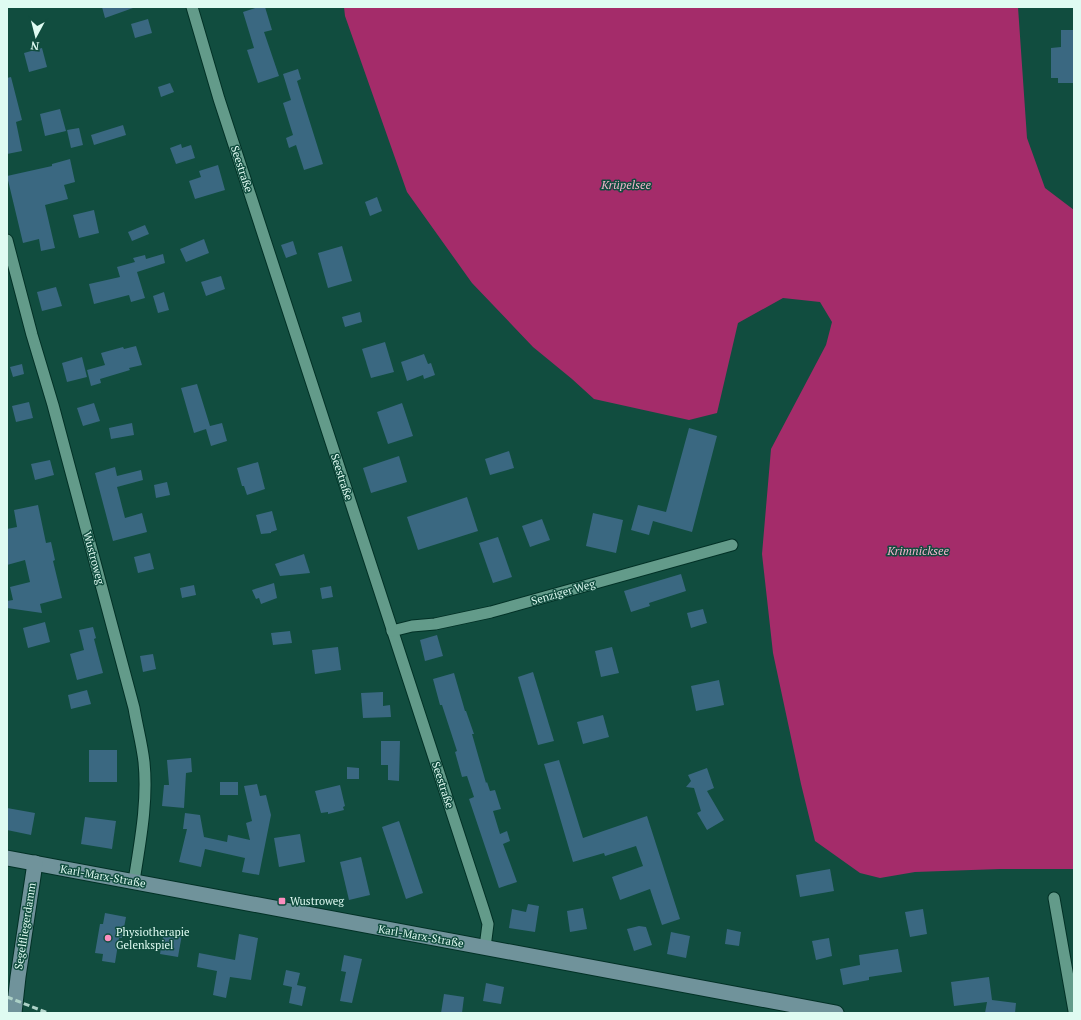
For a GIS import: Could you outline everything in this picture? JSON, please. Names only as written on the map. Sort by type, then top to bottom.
[{"type":"street","name":"Seestraße","points":[[192,7],[219,99],[484,911],[488,924],[485,947]]},
{"type":"street","name":"Wustroweg","points":[[7,240],[134,708],[140,738],[144,762],[144,809],[134,882]]},
{"type":"street","name":"Senziger Weg","points":[[392,630],[434,624],[491,612],[732,544]]},
{"type":"street","name":"Karl-Marx-Straße","points":[[7,858],[836,1013]]},
{"type":"street","name":"Segelfliegerdamm","points":[[14,1013],[35,863]]},
{"type":"street","points":[[1054,898],[1074,1011]]},
{"type":"water","points":[[344,7],[1018,7],[1027,138],[1045,188],[1074,210],[1074,869],[1000,869],[915,872],[880,878],[860,873],[815,841],[801,784],[773,653],[762,554],[771,449],[826,345],[832,322],[820,302],[783,298],[738,323],[717,413],[689,420],[594,399],[533,347],[472,283],[407,192],[345,16]]},
{"type":"building","points":[[102,7],[133,7],[133,8],[105,18]]},
{"type":"building","points":[[258,7],[265,7],[272,30],[264,32],[279,76],[258,83],[247,50],[254,48],[243,12]]},
{"type":"building","points":[[148,19],[152,33],[135,38],[131,24]]},
{"type":"building","points":[[1061,30],[1074,30],[1074,83],[1058,83],[1058,78],[1051,78],[1051,48],[1061,47]]},
{"type":"building","points":[[42,48],[47,67],[29,72],[24,53]]},
{"type":"building","points":[[298,69],[301,79],[297,81],[323,164],[304,170],[296,145],[289,148],[286,138],[293,135],[283,103],[291,100],[283,74]]},
{"type":"building","points":[[11,77],[22,120],[16,122],[22,151],[7,154],[7,78]]},
{"type":"building","points":[[170,83],[174,92],[161,97],[158,87]]},
{"type":"building","points":[[60,109],[66,131],[45,136],[40,114]]},
{"type":"building","points":[[123,125],[126,135],[94,145],[91,135]]},
{"type":"building","points":[[79,128],[83,145],[71,148],[67,130]]},
{"type":"building","points":[[181,144],[182,148],[191,145],[195,158],[176,164],[170,148]]},
{"type":"building","points":[[70,159],[75,182],[64,185],[68,199],[45,205],[55,248],[41,251],[39,239],[23,243],[7,176],[52,166],[52,164]]},
{"type":"building","points":[[218,165],[225,190],[195,199],[189,181],[201,177],[199,171]]},
{"type":"building","points":[[377,197],[382,211],[370,216],[365,202]]},
{"type":"building","points":[[94,210],[99,233],[79,238],[73,215]]},
{"type":"building","points":[[145,225],[149,234],[132,241],[128,232]]},
{"type":"building","points":[[204,239],[209,253],[186,262],[180,249]]},
{"type":"building","points":[[293,241],[297,254],[286,258],[281,245]]},
{"type":"building","points":[[342,246],[352,281],[328,288],[318,253]]},
{"type":"building","points":[[163,254],[165,263],[137,272],[145,298],[131,302],[129,295],[94,304],[89,284],[120,277],[117,267],[135,262],[133,258],[145,255],[146,259]]},
{"type":"building","points":[[221,276],[225,289],[206,296],[201,282]]},
{"type":"building","points":[[56,287],[62,306],[42,311],[37,292]]},
{"type":"building","points":[[164,292],[169,310],[158,313],[153,296]]},
{"type":"building","points":[[360,312],[362,322],[345,327],[342,317]]},
{"type":"building","points":[[385,342],[394,372],[371,378],[362,349]]},
{"type":"building","points":[[136,346],[142,365],[129,368],[130,370],[100,379],[101,383],[91,386],[87,370],[105,365],[101,353],[123,347],[124,349]]},
{"type":"building","points":[[424,354],[428,364],[431,363],[435,375],[424,379],[423,375],[407,381],[401,362]]},
{"type":"building","points":[[82,357],[87,377],[67,382],[62,363]]},
{"type":"building","points":[[22,364],[24,374],[13,377],[10,367]]},
{"type":"building","points":[[197,384],[210,426],[222,423],[227,441],[211,446],[206,429],[194,433],[181,388]]},
{"type":"building","points":[[29,402],[33,418],[16,422],[12,406]]},
{"type":"building","points":[[94,403],[100,421],[83,426],[77,408]]},
{"type":"building","points":[[402,403],[413,436],[388,444],[377,412]]},
{"type":"building","points":[[132,423],[134,435],[111,439],[109,428]]},
{"type":"building","points":[[689,428],[717,436],[692,532],[653,521],[649,535],[631,530],[638,505],[666,512]]},
{"type":"building","points":[[509,451],[514,468],[490,475],[485,459]]},
{"type":"building","points":[[399,456],[407,482],[371,493],[363,468]]},
{"type":"building","points":[[50,460],[54,475],[35,480],[31,464]]},
{"type":"building","points":[[258,462],[265,489],[247,495],[244,486],[242,486],[237,468]]},
{"type":"building","points":[[115,467],[117,476],[141,470],[143,480],[117,487],[125,518],[142,513],[147,532],[113,541],[95,473]]},
{"type":"building","points":[[167,482],[170,495],[156,498],[154,485]]},
{"type":"building","points":[[467,497],[478,531],[418,550],[407,517]]},
{"type":"building","points":[[38,505],[46,543],[51,542],[55,560],[53,561],[62,598],[40,604],[42,613],[7,608],[7,601],[13,600],[10,587],[30,582],[25,560],[7,565],[7,529],[17,527],[14,510]]},
{"type":"building","points":[[272,511],[277,530],[271,533],[261,534],[256,515]]},
{"type":"building","points":[[593,513],[623,520],[616,553],[586,546]]},
{"type":"building","points":[[542,519],[550,540],[530,547],[522,526]]},
{"type":"building","points":[[498,537],[512,577],[493,583],[479,543]]},
{"type":"building","points":[[150,553],[154,569],[138,573],[134,557]]},
{"type":"building","points":[[304,554],[310,573],[280,576],[275,564]]},
{"type":"building","points":[[681,574],[686,591],[649,603],[650,606],[631,612],[624,591]]},
{"type":"building","points":[[274,583],[277,598],[261,604],[259,598],[256,599],[252,590]]},
{"type":"building","points":[[194,585],[196,595],[182,598],[180,588]]},
{"type":"building","points":[[331,586],[333,597],[322,599],[320,588]]},
{"type":"building","points":[[703,609],[707,623],[691,628],[687,613]]},
{"type":"building","points":[[45,622],[50,642],[28,648],[23,628]]},
{"type":"building","points":[[93,627],[96,638],[94,639],[103,673],[77,680],[70,654],[84,650],[79,630]]},
{"type":"building","points":[[290,631],[292,643],[273,645],[271,633]]},
{"type":"building","points":[[437,635],[443,656],[425,661],[420,640]]},
{"type":"building","points":[[338,647],[341,670],[315,674],[312,650]]},
{"type":"building","points":[[612,647],[619,673],[601,677],[595,651]]},
{"type":"building","points":[[153,654],[156,669],[143,672],[140,656]]},
{"type":"building","points":[[533,672],[554,741],[538,745],[518,677]]},
{"type":"building","points":[[454,673],[465,711],[474,734],[472,734],[486,783],[487,782],[490,791],[495,790],[501,809],[493,811],[500,834],[507,831],[510,841],[503,844],[517,882],[499,888],[469,799],[474,797],[467,776],[462,777],[455,752],[457,751],[442,705],[440,705],[433,679]]},
{"type":"building","points":[[719,680],[724,705],[696,711],[691,686]]},
{"type":"building","points":[[87,690],[91,704],[71,709],[68,695]]},
{"type":"building","points":[[383,692],[383,706],[390,705],[391,717],[363,718],[361,693]]},
{"type":"building","points":[[603,715],[609,737],[583,744],[577,722]]},
{"type":"building","points":[[381,741],[400,741],[399,781],[388,780],[388,765],[381,765]]},
{"type":"building","points":[[89,750],[117,750],[117,782],[89,782]]},
{"type":"building","points":[[191,758],[192,772],[186,773],[184,808],[162,806],[164,785],[169,785],[167,760]]},
{"type":"building","points":[[559,760],[583,838],[647,816],[680,919],[662,925],[650,889],[620,900],[612,877],[643,866],[636,846],[605,856],[604,853],[573,862],[544,764]]},
{"type":"building","points":[[347,767],[359,768],[359,779],[347,779]]},
{"type":"building","points":[[707,768],[714,788],[707,791],[724,820],[707,830],[697,813],[701,811],[694,788],[686,787],[691,781],[688,775]]},
{"type":"building","points":[[220,782],[238,782],[238,795],[220,795]]},
{"type":"building","points":[[257,784],[260,796],[266,795],[271,815],[259,875],[242,872],[245,858],[205,849],[201,867],[179,862],[187,829],[183,829],[185,813],[200,815],[204,837],[227,842],[228,835],[250,840],[246,823],[252,821],[244,786]]},
{"type":"building","points":[[340,785],[345,806],[343,807],[344,810],[328,814],[328,812],[321,813],[315,791]]},
{"type":"building","points":[[7,808],[35,813],[31,835],[7,830]]},
{"type":"building","points":[[85,817],[116,821],[112,849],[81,844]]},
{"type":"building","points":[[399,821],[423,893],[406,899],[382,827]]},
{"type":"building","points":[[300,834],[305,862],[279,867],[274,838]]},
{"type":"building","points":[[361,857],[370,895],[349,900],[340,862]]},
{"type":"building","points":[[830,869],[834,891],[800,897],[796,875]]},
{"type":"building","points":[[528,904],[539,906],[535,932],[509,928],[512,909],[526,912]]},
{"type":"building","points":[[583,908],[587,929],[570,932],[567,911]]},
{"type":"building","points":[[923,909],[927,934],[910,937],[905,912]]},
{"type":"building","name":"Physiotherapie Gelenkspiel","points":[[105,913],[126,917],[122,938],[119,938],[115,963],[102,961],[103,954],[95,953],[100,924],[103,924]]},
{"type":"building","points":[[639,926],[646,927],[652,945],[634,951],[627,929]]},
{"type":"building","points":[[727,929],[741,932],[739,946],[725,944]]},
{"type":"building","points":[[164,931],[182,934],[178,957],[160,954]]},
{"type":"building","points":[[671,932],[690,936],[686,958],[667,954]]},
{"type":"building","points":[[239,934],[258,938],[251,980],[230,977],[226,998],[213,995],[217,971],[197,967],[199,953],[235,960]]},
{"type":"building","points":[[829,938],[832,956],[816,960],[812,941]]},
{"type":"building","points":[[898,949],[902,972],[869,977],[869,980],[843,985],[840,969],[860,965],[859,955]]},
{"type":"building","points":[[344,955],[362,959],[352,1003],[340,1001],[346,972],[341,971]]},
{"type":"building","points":[[286,970],[300,973],[297,985],[306,987],[302,1006],[289,1003],[292,987],[283,985]]},
{"type":"building","points":[[989,977],[992,1000],[1016,1003],[1015,1013],[985,1013],[987,1002],[954,1006],[951,982]]},
{"type":"building","points":[[486,983],[504,987],[501,1004],[483,1001]]},
{"type":"building","points":[[444,994],[464,997],[462,1013],[441,1013]]},
{"type":"railway","points":[[7,997],[48,1013]]},
{"type":"place","name":"Wustroweg","points":[[282,901]]},
{"type":"place","name":"Physiotherapie Gelenkspiel","points":[[108,938]]},
{"type":"water label","name":"Krüpelsee","points":[[626,185]]},
{"type":"water label","name":"Krimnicksee","points":[[918,551]]}]
